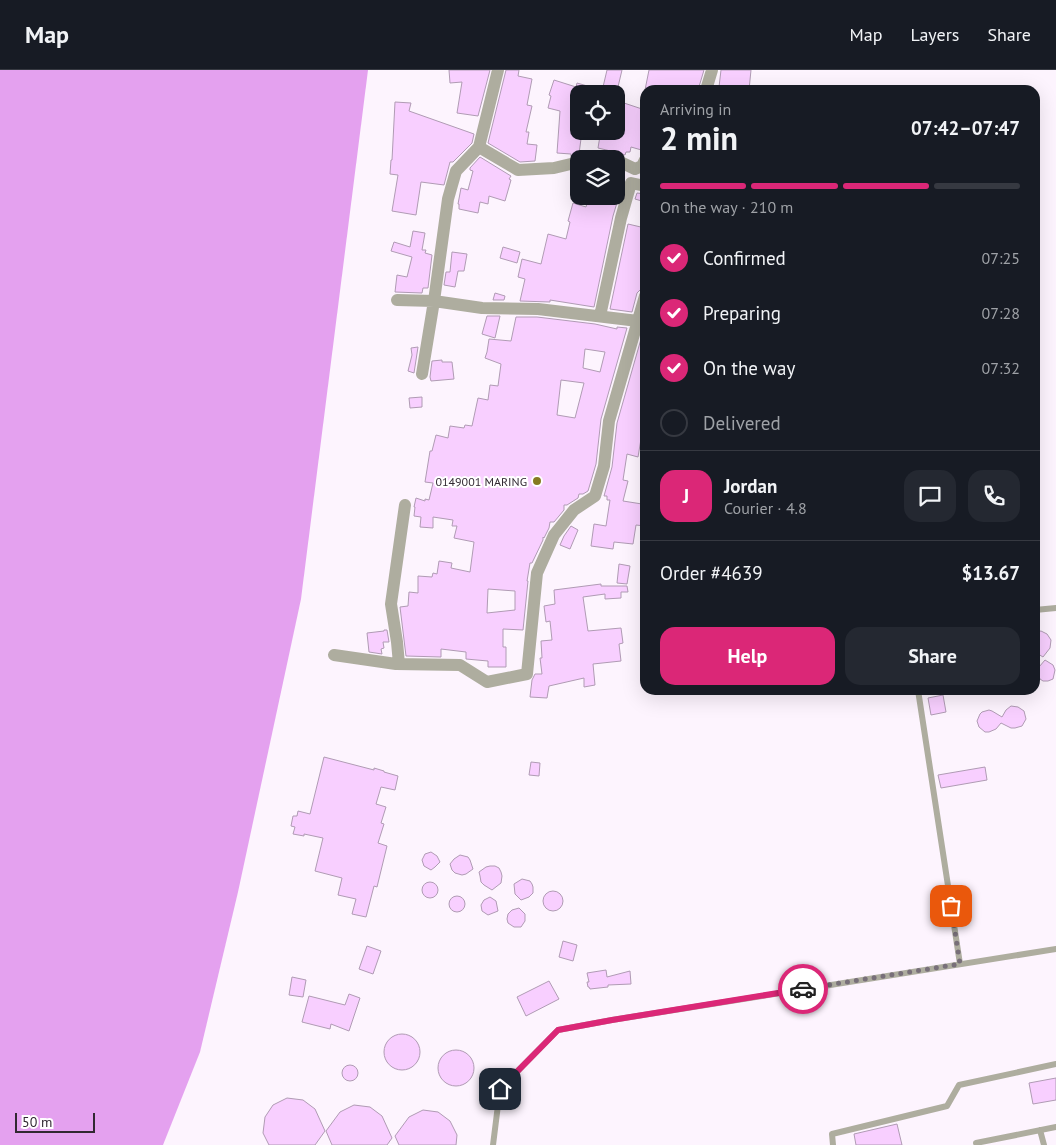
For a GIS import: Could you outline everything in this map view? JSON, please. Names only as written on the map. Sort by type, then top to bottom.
[{"type":"street","points":[[422,374],[448,200],[456,171],[479,147],[498,70]]},
{"type":"street","points":[[708,85],[712,70]]},
{"type":"street","points":[[479,147],[518,170],[554,168],[570,165]]},
{"type":"street","points":[[625,164],[635,169],[640,167]]},
{"type":"street","points":[[600,316],[620,218],[631,182],[640,185]]},
{"type":"street","points":[[397,300],[434,301],[482,308],[538,310],[638,321]]},
{"type":"street","points":[[334,655],[399,664],[460,665],[487,682],[527,674],[537,573],[554,535],[574,510],[595,496],[604,466],[609,421],[640,314]]},
{"type":"street","points":[[399,664],[391,604],[405,505]]},
{"type":"lane","points":[[1040,610],[1056,608]]},
{"type":"lane","points":[[919,695],[960,964]]},
{"type":"lane","points":[[493,1145],[500,1089],[558,1030],[622,1018],[1056,949]]},
{"type":"lane","points":[[833,1145],[832,1134],[948,1106],[959,1085],[1056,1064]]},
{"type":"lane","points":[[976,1143],[1056,1127]]},
{"type":"lane","points":[[1040,1130],[1044,1145]]},
{"type":"shaded area","points":[[0,70],[368,70],[301,599],[238,892],[200,1052],[163,1145],[0,1145]]},
{"type":"building","points":[[449,70],[490,70],[478,116],[457,113],[462,82],[450,83]]},
{"type":"building","points":[[506,70],[519,70],[518,76],[532,79],[527,105],[532,106],[526,132],[529,132],[527,144],[537,145],[535,161],[520,162],[488,143]]},
{"type":"building","points":[[607,70],[622,70],[618,85],[603,85]]},
{"type":"building","points":[[649,70],[704,70],[700,85],[646,85]]},
{"type":"building","points":[[721,70],[751,70],[750,85],[719,85]]},
{"type":"building","points":[[554,80],[570,85],[570,140],[581,140],[580,150],[570,150],[570,154],[557,153],[560,111],[548,108],[551,96],[549,95]]},
{"type":"building","points":[[395,102],[411,103],[409,111],[474,134],[472,143],[453,162],[450,162],[444,185],[421,182],[416,215],[392,211],[398,175],[390,174]]},
{"type":"building","points":[[625,103],[640,108],[640,150],[631,147],[630,152],[626,152],[625,155],[625,150],[598,148],[599,140],[625,140]]},
{"type":"building","points":[[480,157],[511,176],[505,201],[489,196],[488,204],[480,202],[478,213],[459,209],[461,188],[468,190],[473,171],[470,168]]},
{"type":"building","points":[[637,193],[640,193],[640,200],[635,199]]},
{"type":"building","points":[[572,205],[586,207],[587,205],[616,205],[594,307],[550,300],[550,302],[520,301],[525,279],[518,277],[522,259],[541,264],[548,234],[566,239]]},
{"type":"building","points":[[628,224],[640,227],[640,290],[637,293],[632,312],[610,309]]},
{"type":"building","points":[[413,231],[425,233],[422,250],[426,250],[425,253],[432,255],[428,288],[423,288],[422,293],[395,292],[397,275],[407,277],[412,257],[391,251],[394,242],[410,247]]},
{"type":"building","points":[[503,247],[520,252],[517,263],[500,258]]},
{"type":"building","points":[[452,252],[467,254],[464,271],[458,271],[455,287],[444,285],[446,272],[450,272]]},
{"type":"building","points":[[495,293],[505,296],[504,300],[493,300]]},
{"type":"building","points":[[487,316],[500,316],[495,338],[482,334]]},
{"type":"building","points":[[516,317],[537,317],[595,324],[617,329],[617,327],[627,328],[601,419],[596,464],[588,491],[579,494],[578,498],[564,505],[564,510],[554,522],[550,522],[532,563],[530,563],[523,630],[503,629],[503,647],[506,647],[506,667],[488,667],[488,661],[466,659],[466,652],[441,649],[441,657],[406,656],[400,607],[408,606],[409,592],[418,593],[418,576],[432,577],[433,573],[437,574],[439,561],[452,563],[451,568],[470,572],[474,542],[454,538],[457,526],[452,526],[453,520],[433,517],[433,528],[420,527],[421,517],[414,516],[416,498],[425,501],[425,499],[429,500],[433,483],[425,482],[430,451],[432,451],[436,435],[448,438],[450,426],[464,428],[465,425],[472,426],[478,398],[488,400],[490,385],[498,386],[501,364],[485,358],[489,339],[511,341]],"holes":[[[585,349],[605,352],[600,372],[583,368]],[[561,380],[584,383],[575,418],[557,415]],[[488,589],[515,591],[515,610],[487,613]]]},
{"type":"building","points":[[640,342],[640,445],[638,457],[627,454],[623,480],[628,481],[623,501],[640,504],[640,525],[636,525],[633,544],[614,542],[613,549],[591,546],[594,524],[606,526],[610,500],[607,500],[607,496],[604,496],[612,467],[617,423]]},
{"type":"building","points":[[418,347],[414,373],[408,371],[412,355],[411,348]]},
{"type":"building","points":[[442,360],[442,362],[452,362],[454,379],[431,381],[432,361]]},
{"type":"building","points":[[422,397],[422,407],[410,408],[409,398]]},
{"type":"building","points":[[571,526],[578,530],[570,549],[560,545]]},
{"type":"building","points":[[619,564],[630,566],[627,584],[617,583]]},
{"type":"building","points":[[601,584],[601,586],[627,586],[628,592],[621,592],[621,598],[605,599],[605,594],[583,597],[588,631],[621,628],[623,643],[619,644],[621,661],[593,664],[595,685],[584,687],[584,678],[549,686],[547,698],[530,697],[532,680],[535,674],[542,674],[540,658],[542,658],[541,641],[552,640],[550,621],[546,622],[544,606],[555,604],[554,590]]},
{"type":"building","points":[[387,630],[389,642],[383,642],[382,654],[369,652],[367,633]]},
{"type":"building","points":[[1040,631],[1047,634],[1051,640],[1050,648],[1043,657],[1040,655]]},
{"type":"building","points":[[1045,660],[1053,665],[1055,670],[1053,679],[1043,681],[1040,679],[1040,666]]},
{"type":"building","points":[[943,695],[946,712],[931,715],[928,698]]},
{"type":"building","points":[[1011,706],[1018,707],[1024,711],[1026,719],[1022,726],[1011,728],[1001,723],[996,729],[989,732],[985,732],[979,727],[977,721],[982,712],[989,710],[1002,717]]},
{"type":"building","points":[[324,757],[374,770],[374,768],[398,776],[395,790],[381,787],[376,804],[386,807],[381,823],[384,824],[378,843],[387,846],[377,887],[374,886],[366,917],[352,914],[356,899],[338,895],[342,878],[315,871],[323,838],[293,834],[295,827],[291,826],[293,816],[297,816],[298,811],[310,814]]},
{"type":"building","points":[[531,762],[540,763],[539,776],[529,775]]},
{"type":"building","points":[[985,767],[987,780],[941,788],[938,775]]},
{"type":"building","points":[[431,852],[437,856],[440,862],[431,870],[424,866],[422,860],[425,854]]},
{"type":"building","points":[[460,855],[468,857],[473,869],[462,875],[455,873],[450,864]]},
{"type":"building","points":[[490,866],[499,868],[502,876],[501,883],[492,890],[481,882],[479,872]]},
{"type":"building","points":[[522,879],[530,881],[533,893],[521,900],[515,894],[514,884]]},
{"type":"building","points":[[427,882],[433,882],[438,887],[436,896],[427,898],[422,893],[422,887]]},
{"type":"building","points":[[553,891],[560,894],[563,901],[560,908],[553,911],[546,908],[543,901],[546,894]]},
{"type":"building","points":[[454,896],[460,896],[465,901],[463,910],[454,912],[449,907],[449,901]]},
{"type":"building","points":[[490,897],[496,901],[498,911],[488,915],[482,911],[481,905],[484,900]]},
{"type":"building","points":[[519,908],[525,914],[525,921],[521,927],[514,927],[508,923],[508,914],[512,910]]},
{"type":"building","points":[[563,941],[577,945],[573,961],[559,957]]},
{"type":"building","points":[[367,946],[381,951],[373,974],[359,969]]},
{"type":"building","points":[[606,970],[607,977],[630,971],[631,984],[608,985],[608,987],[590,989],[587,982],[589,982],[587,973]]},
{"type":"building","points":[[292,977],[306,980],[303,997],[289,995]]},
{"type":"building","points":[[549,981],[559,999],[526,1016],[517,997]]},
{"type":"building","points":[[349,994],[360,998],[349,1031],[331,1024],[330,1029],[302,1022],[309,996],[345,1005]]},
{"type":"building","points":[[402,1034],[409,1035],[415,1039],[419,1045],[419,1059],[415,1065],[409,1069],[402,1070],[395,1069],[389,1065],[385,1059],[384,1052],[385,1045],[389,1039],[395,1035]]},
{"type":"building","points":[[456,1050],[463,1051],[469,1055],[473,1061],[473,1075],[469,1081],[463,1085],[456,1086],[449,1085],[443,1081],[439,1075],[438,1068],[439,1061],[443,1055],[449,1051]]},
{"type":"building","points":[[347,1065],[353,1065],[358,1070],[356,1079],[347,1081],[342,1076],[342,1070]]},
{"type":"building","points":[[1056,1078],[1056,1100],[1033,1104],[1029,1083]]},
{"type":"building","points":[[287,1098],[303,1100],[315,1109],[325,1131],[315,1145],[269,1145],[263,1133],[265,1117],[273,1105]]},
{"type":"building","points":[[354,1105],[370,1107],[382,1116],[392,1138],[387,1145],[332,1145],[326,1131],[340,1112]]},
{"type":"building","points":[[423,1110],[438,1112],[450,1121],[457,1135],[456,1145],[399,1145],[395,1136],[409,1117]]},
{"type":"building","points":[[897,1124],[902,1145],[856,1145],[854,1134]]},
{"type":"way so far","points":[[803,989],[960,964],[951,906]]},
{"type":"place","name":"0149001 MARING","points":[[537,481]]},
{"type":"route","points":[[500,1089],[558,1030],[803,989]]}]
